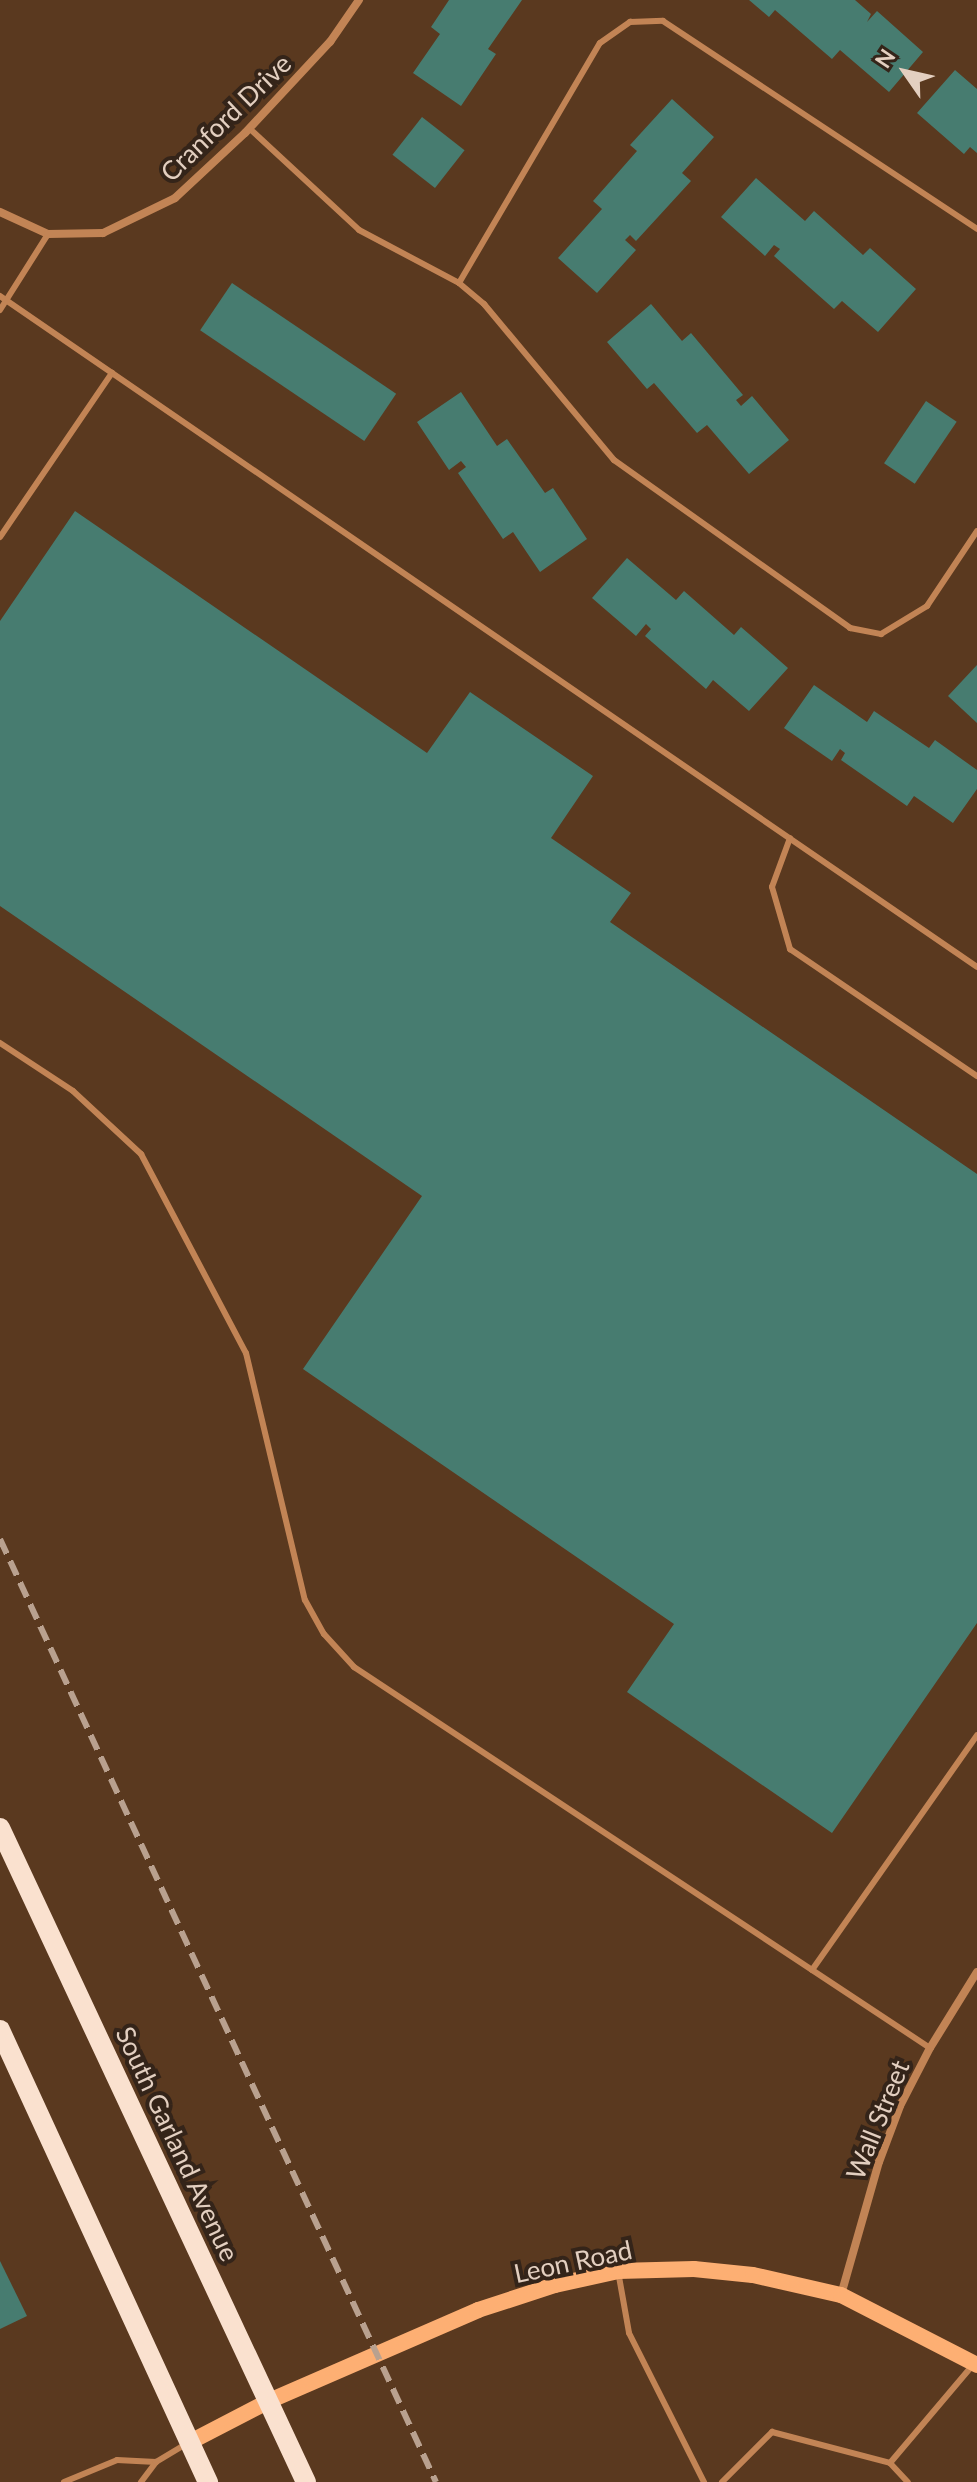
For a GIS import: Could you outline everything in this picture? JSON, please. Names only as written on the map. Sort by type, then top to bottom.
[{"type":"main road","name":"South Garland Avenue","points":[[0,1828],[306,2482]]},
{"type":"main road","points":[[0,2030],[208,2482]]},
{"type":"street","name":"Cranford Drive","points":[[48,234],[103,233],[175,198],[249,128],[330,42],[359,0]]},
{"type":"street","points":[[0,212],[48,234]]},
{"type":"street","name":"Wall Street","points":[[841,2295],[884,2148],[900,2106],[930,2048],[977,1972]]},
{"type":"street","name":"Leon Road","points":[[190,2442],[269,2401],[478,2310],[555,2285],[618,2271],[694,2269],[753,2275],[841,2295],[976,2364]]},
{"type":"lane","points":[[459,283],[600,43],[630,22],[663,21],[977,229]]},
{"type":"lane","points":[[249,128],[359,230],[459,283],[484,304],[614,460],[850,628],[881,634],[927,606],[977,531]]},
{"type":"lane","points":[[0,310],[3,298],[48,234]]},
{"type":"lane","points":[[3,298],[977,967]]},
{"type":"lane","points":[[0,537],[112,373]]},
{"type":"lane","points":[[790,838],[772,887],[790,949],[977,1076]]},
{"type":"lane","points":[[0,1043],[73,1091],[141,1154],[246,1353],[305,1600],[324,1634],[354,1667],[930,2048]]},
{"type":"lane","points":[[812,1970],[977,1735]]},
{"type":"lane","points":[[618,2271],[629,2333],[704,2482]]},
{"type":"lane","points":[[890,2463],[976,2364]]},
{"type":"lane","points":[[722,2482],[772,2432],[890,2463],[908,2482]]},
{"type":"lane","points":[[141,2482],[156,2462],[190,2442]]},
{"type":"lane","points":[[64,2482],[117,2460],[156,2462]]},
{"type":"building","points":[[449,0],[522,0],[488,49],[496,54],[461,106],[413,73],[440,34],[431,27]]},
{"type":"building","points":[[749,0],[855,0],[871,14],[867,22],[877,11],[923,52],[889,92],[840,50],[832,59],[775,10],[769,17]]},
{"type":"building","points":[[955,70],[977,89],[977,153],[970,147],[964,154],[917,113]]},
{"type":"building","points":[[672,99],[714,137],[682,173],[691,181],[636,241],[630,235],[625,240],[636,250],[597,293],[558,258],[602,209],[593,201],[637,151],[630,145]]},
{"type":"building","points":[[422,117],[465,150],[435,188],[392,155]]},
{"type":"building","points":[[756,178],[805,221],[814,211],[863,255],[870,248],[916,289],[878,332],[842,301],[834,309],[774,256],[780,249],[774,245],[765,256],[721,217]]},
{"type":"building","points":[[232,283],[396,394],[364,441],[200,330]]},
{"type":"building","points":[[651,304],[682,341],[691,333],[743,395],[736,400],[741,406],[752,396],[789,440],[749,474],[707,425],[697,433],[654,383],[647,389],[607,342]]},
{"type":"building","points":[[461,392],[497,446],[507,439],[545,493],[553,488],[587,539],[540,572],[513,532],[503,539],[458,473],[466,467],[461,461],[449,470],[417,422]]},
{"type":"building","points":[[926,401],[957,422],[915,484],[884,463]]},
{"type":"building","points":[[75,511],[427,753],[470,692],[593,776],[551,838],[631,893],[610,922],[977,1174],[977,1623],[832,1833],[627,1692],[674,1624],[303,1369],[422,1196],[0,906],[0,621]]},
{"type":"building","points":[[627,558],[676,600],[684,591],[734,635],[741,627],[788,668],[749,711],[713,680],[706,689],[645,636],[651,629],[646,624],[636,636],[592,598]]},
{"type":"building","points":[[977,665],[977,723],[948,696]]},
{"type":"building","points":[[814,685],[867,722],[874,711],[929,748],[935,740],[977,770],[977,789],[953,823],[914,796],[907,806],[841,760],[845,753],[840,749],[832,761],[784,728]]},
{"type":"building","points":[[0,2261],[27,2316],[0,2329]]},
{"type":"railway","points":[[0,1539],[436,2482]]}]
